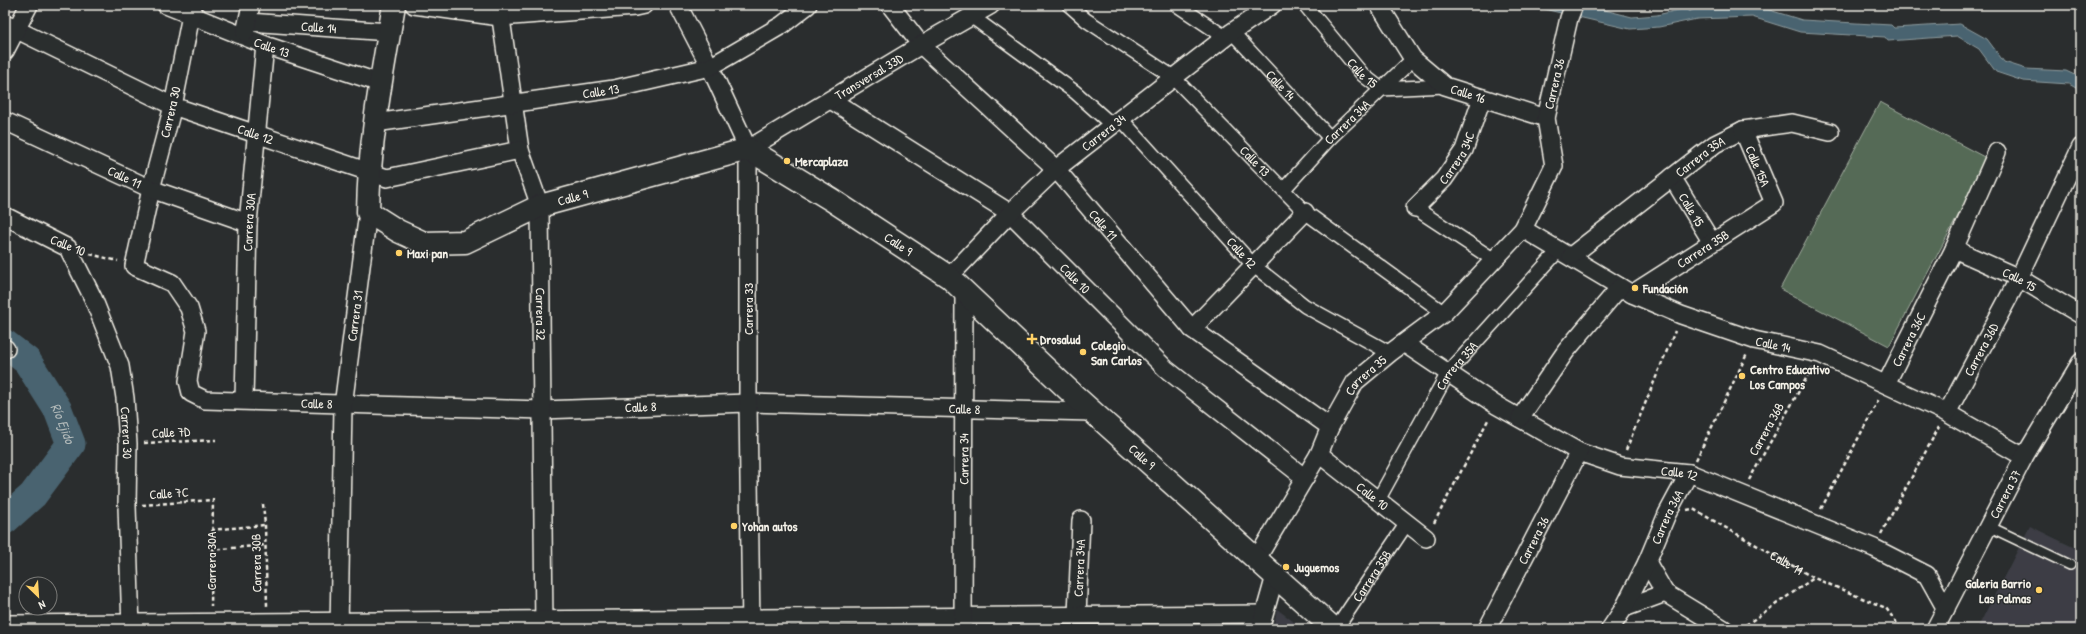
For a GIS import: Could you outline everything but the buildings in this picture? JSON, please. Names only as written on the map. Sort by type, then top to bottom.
[{"type":"street","points":[[5,51],[11,27],[29,5]]},
{"type":"street","name":"Calle 13","points":[[166,5],[191,11],[246,29],[265,45],[380,83]]},
{"type":"street","points":[[246,29],[251,5]]},
{"type":"street","name":"Carrera 31","points":[[339,625],[343,406],[368,212],[369,171],[380,83],[394,5]]},
{"type":"street","points":[[414,5],[500,11],[635,7],[644,5]]},
{"type":"street","name":"Carrera 33","points":[[678,5],[710,67],[748,149],[748,403],[751,624]]},
{"type":"street","name":"Calle 13","points":[[375,123],[614,90],[710,67],[782,25],[808,5]]},
{"type":"street","name":"Calle 11","points":[[890,5],[921,45],[1056,169],[1192,329],[1330,427]]},
{"type":"street","name":"Transversal 33D","points":[[748,149],[921,45],[991,5]]},
{"type":"street","name":"Calle 13","points":[[1069,5],[1086,20],[1173,78],[1305,212],[1444,313]]},
{"type":"street","name":"Calle 14","points":[[1177,5],[1229,34],[1330,138]]},
{"type":"street","name":"Carrera 34","points":[[963,623],[963,409],[957,283],[1010,213],[1056,169],[1229,34],[1272,5]]},
{"type":"street","name":"Calle 15","points":[[1305,5],[1363,75],[1381,89],[1445,86]]},
{"type":"street","name":"Calle 16","points":[[1379,5],[1413,59],[1445,86],[1546,118]]},
{"type":"street","name":"Carrera 30","points":[[134,266],[151,189],[173,106],[191,11]]},
{"type":"street","name":"Carrera 32","points":[[500,11],[512,104],[520,150],[540,206],[544,624]]},
{"type":"street","name":"Carrera 36","points":[[1523,229],[1554,166],[1546,118],[1572,12]]},
{"type":"street","name":"Calle 12","points":[[971,16],[1116,122],[1254,266],[1305,306],[1390,353]]},
{"type":"street","name":"Calle 12","points":[[11,27],[173,106],[387,178],[520,150]]},
{"type":"street","name":"Calle 14","points":[[246,29],[389,32]]},
{"type":"street","name":"Carrera 30A","points":[[244,400],[248,223],[255,133],[265,45]]},
{"type":"street","name":"Carrera 34A","points":[[1284,189],[1330,138],[1413,59]]},
{"type":"street","name":"Carrera 34C","points":[[1415,208],[1444,179],[1464,150],[1482,98]]},
{"type":"street","name":"Calle 10","points":[[831,100],[1010,213],[1166,369],[1305,478]]},
{"type":"street","name":"Calle 11","points":[[5,121],[151,189],[248,223]]},
{"type":"street","name":"Carrera 35A","points":[[1378,500],[1448,373],[1565,253],[1672,177],[1715,144],[1743,130],[1792,123],[1830,132]]},
{"type":"street","name":"Calle 15A","points":[[1743,130],[1774,203]]},
{"type":"street","name":"Carrera 36D","points":[[1947,413],[2019,278],[2081,147]]},
{"type":"street","name":"Calle 9","points":[[368,212],[398,231],[424,243],[465,242],[540,206],[748,149],[832,200],[957,283],[1092,412],[1335,629]]},
{"type":"street","name":"Carrera 36C","points":[[1886,384],[1954,248],[1997,152]]},
{"type":"street","name":"Calle 15","points":[[1672,177],[1711,241]]},
{"type":"street","name":"Carrera 35B","points":[[1520,418],[1566,351],[1626,291],[1774,203]]},
{"type":"street","points":[[1415,208],[1494,260]]},
{"type":"street","points":[[1192,329],[1305,212]]},
{"type":"street","name":"Calle 10","points":[[5,216],[68,248]]},
{"type":"street","name":"Calle 14","points":[[1523,229],[1626,291],[1681,315],[1754,340],[1820,354],[1947,413],[2024,457]]},
{"type":"street","name":"Carrera 35","points":[[1256,560],[1319,454],[1330,427],[1355,382],[1390,353],[1405,344],[1444,313],[1523,229]]},
{"type":"street","name":"Carrera 30","points":[[68,248],[93,298],[120,366],[125,398],[128,444],[127,506],[131,626]]},
{"type":"street","name":"Calle 15","points":[[1954,248],[2019,278],[2081,315]]},
{"type":"street","name":"Calle 8","points":[[134,266],[172,283],[189,308],[196,331],[188,382],[191,393],[204,400],[244,400],[343,406],[541,410],[748,403],[1092,412]]},
{"type":"street","name":"Calle 12","points":[[1405,344],[1496,405],[1579,452],[1620,466],[1689,473],[1874,548],[1927,575],[1946,609]]},
{"type":"street","name":"Carrera 37","points":[[1935,629],[2024,457],[2081,362]]},
{"type":"street","name":"Carrera 36","points":[[1488,629],[1579,452]]},
{"type":"street","name":"Calle 10","points":[[1319,454],[1426,538]]},
{"type":"street","name":"Carrera 36A","points":[[1610,629],[1624,608],[1647,562],[1667,514],[1689,473]]},
{"type":"street","name":"Carrera 34A","points":[[1077,616],[1081,520]]},
{"type":"street","name":"Carrera 35B","points":[[1335,629],[1407,523]]},
{"type":"street","points":[[1647,562],[1665,593],[1724,629]]},
{"type":"street","points":[[5,624],[131,626],[268,622],[339,625],[963,623],[1077,616],[1262,622],[1275,576]]},
{"type":"street","points":[[1624,608],[1665,593]]},
{"type":"lane","points":[[1988,526],[2070,565]]},
{"type":"path","name":"Calle 10","points":[[68,248],[134,266]]},
{"type":"path","points":[[1620,466],[1681,315]]},
{"type":"path","points":[[1689,473],[1754,340]]},
{"type":"path","name":"Carrera 36B","points":[[1741,494],[1820,354]]},
{"type":"path","points":[[1813,524],[1886,384]]},
{"type":"path","points":[[1426,538],[1496,405]]},
{"type":"path","points":[[1874,548],[1947,413]]},
{"type":"path","name":"Calle 7D","points":[[128,444],[216,440]]},
{"type":"path","name":"Calle 7C","points":[[127,506],[213,500]]},
{"type":"path","name":"Carrera 30A","points":[[211,623],[211,530],[213,500]]},
{"type":"path","name":"Carrera 30B","points":[[263,504],[266,545],[268,622]]},
{"type":"path","name":"Calle 11","points":[[1667,514],[1693,509],[1814,578],[1886,608],[1901,629]]},
{"type":"path","points":[[211,530],[265,525]]},
{"type":"path","points":[[211,550],[266,545]]},
{"type":"path","points":[[1740,629],[1814,578]]},
{"type":"shaded area","name":"Galeria Barrio Las Palmas","points":[[2030,526],[2081,551],[2081,629],[1977,629]]},
{"type":"shaded area","points":[[1277,609],[1303,629],[1273,629]]},
{"type":"green space","points":[[1880,102],[1988,159],[1889,346],[1780,289]]},
{"type":"water","points":[[1535,5],[1585,5],[1632,17],[1657,15],[1695,6],[1753,5],[1802,20],[1891,25],[1894,28],[1960,24],[1987,39],[2004,62],[2026,69],[2066,71],[2081,78],[2081,91],[2069,84],[2023,81],[1996,72],[1979,49],[1957,36],[1888,41],[1885,37],[1800,32],[1752,17],[1697,19],[1659,27],[1630,29],[1548,10]]},
{"type":"waterway","points":[[1690,9],[1700,5]]},
{"type":"waterway","name":"Río Ejido","points":[[5,344],[27,361],[58,410],[71,444],[33,495],[5,520]]},
{"type":"place","name":"Mercaplaza","points":[[787,161]]},
{"type":"place","name":"Maxi pan","points":[[399,253]]},
{"type":"place","name":"Fundación","points":[[1635,288]]},
{"type":"place","name":"Drosalud","points":[[1032,339]]},
{"type":"place","name":"Colegio San Carlos","points":[[1083,352]]},
{"type":"place","name":"Centro Educativo Los Campos","points":[[1742,376]]},
{"type":"place","name":"Yohan autos","points":[[734,526]]},
{"type":"place","name":"Juguemos","points":[[1286,567]]},
{"type":"place","name":"Galeria Barrio Las Palmas","points":[[2039,590]]}]
